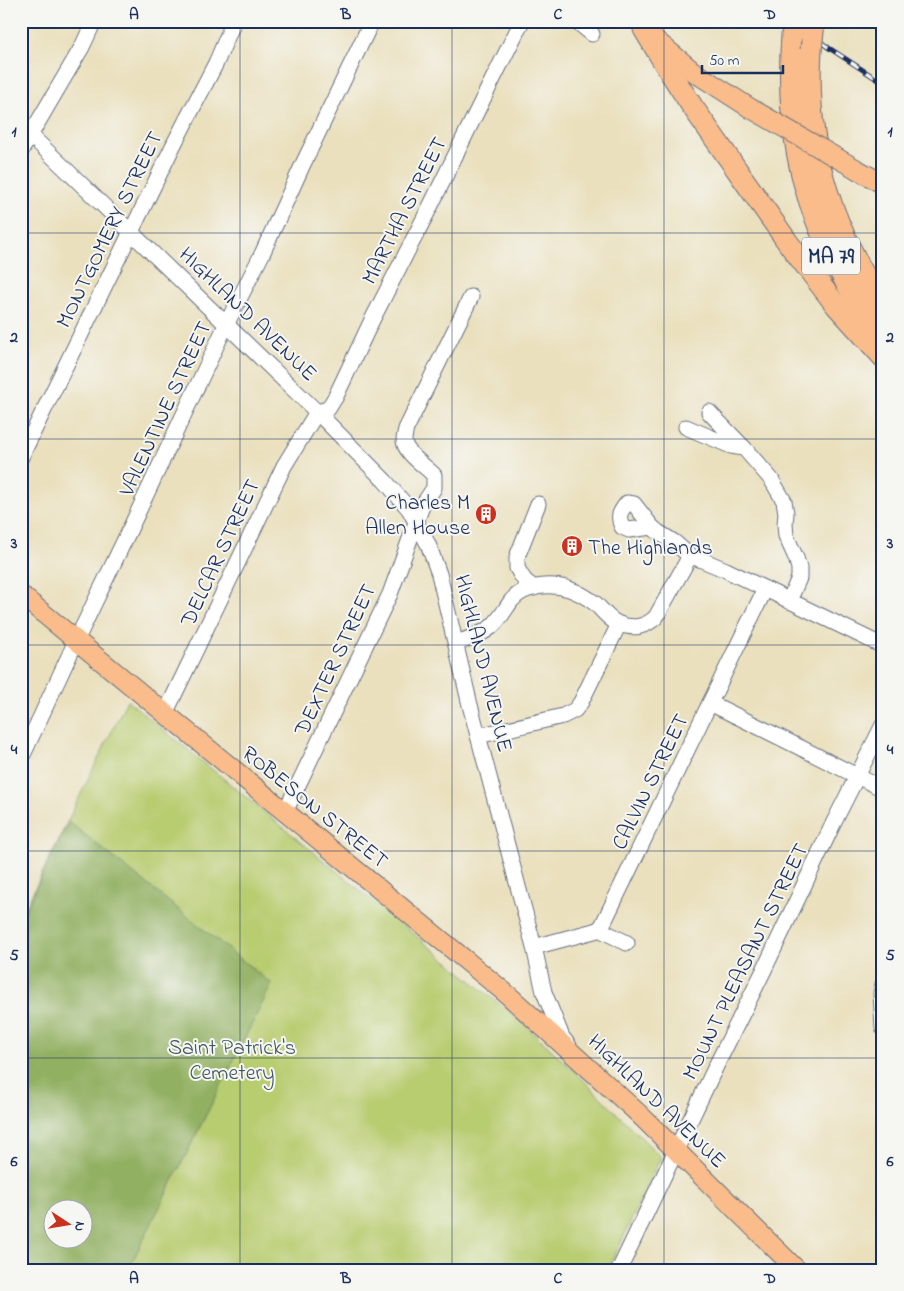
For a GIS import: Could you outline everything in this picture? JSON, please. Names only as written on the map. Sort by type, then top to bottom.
[{"type":"highway","name":"MA 79","points":[[814,22],[810,50],[810,103],[819,162],[830,202],[844,238],[852,255],[883,306]]},
{"type":"highway","points":[[641,25],[683,94],[793,250],[842,312],[883,357]]},
{"type":"highway","name":"MA 79","points":[[788,27],[790,104],[795,143],[807,196],[816,222],[840,274],[883,340]]},
{"type":"highway","points":[[852,255],[883,292]]},
{"type":"main road","points":[[641,25],[667,51],[694,72],[739,102],[883,184]]},
{"type":"main road","name":"ROBESON STREET","points":[[21,595],[508,995],[577,1058]]},
{"type":"main road","name":"HIGHLAND AVENUE","points":[[577,1058],[639,1114],[798,1270]]},
{"type":"street","points":[[21,150],[26,130],[82,47],[94,21]]},
{"type":"street","name":"MONTGOMERY STREET","points":[[21,456],[130,232],[216,63],[234,21]]},
{"type":"street","name":"VALENTINE STREET","points":[[21,759],[372,21]]},
{"type":"street","name":"MARTHA STREET","points":[[317,412],[328,409],[336,396],[478,106],[522,21]]},
{"type":"street","points":[[576,21],[592,34]]},
{"type":"street","name":"HIGHLAND AVENUE","points":[[26,130],[317,412],[385,480],[409,510],[428,544],[439,574],[478,736],[534,947],[544,992],[562,1037],[577,1058]]},
{"type":"street","name":"DEXTER STREET","points":[[285,812],[390,594],[422,506],[434,488],[434,475],[409,454],[404,438],[406,429],[471,296]]},
{"type":"street","name":"DELCAR STREET","points":[[166,714],[284,466],[317,412]]},
{"type":"street","points":[[708,412],[744,448],[771,479],[784,501],[786,536],[799,568],[799,578],[790,601]]},
{"type":"street","points":[[686,427],[731,446],[744,448]]},
{"type":"street","points":[[534,588],[521,575],[517,557],[538,504]]},
{"type":"street","points":[[652,527],[690,556],[720,568],[883,646]]},
{"type":"street","points":[[456,643],[490,628],[502,616],[511,601],[525,590],[551,586],[569,589],[580,594],[595,604],[613,622],[628,627],[641,626],[656,617],[690,556]]},
{"type":"street","name":"CALVIN STREET","points":[[599,929],[764,589]]},
{"type":"street","points":[[478,736],[563,716],[575,710],[581,702],[619,624]]},
{"type":"street","points":[[710,703],[883,789]]},
{"type":"street","name":"MOUNT PLEASANT STREET","points":[[619,1270],[718,1062],[883,725]]},
{"type":"street","points":[[534,947],[599,929],[627,943]]},
{"type":"street","points":[[883,984],[881,992],[883,1028]]},
{"type":"green space","name":"Saint Patrick's Cemetery","points":[[127,700],[523,1023],[661,1157],[608,1270],[21,1270],[21,916]]},
{"type":"green space","points":[[69,822],[272,984],[128,1270],[21,1270],[21,919]]},
{"type":"railway","points":[[792,21],[883,83]]},
{"type":"place","name":"Charles M Allen House","points":[[486,514]]},
{"type":"place","name":"The Highlands","points":[[572,546]]}]
